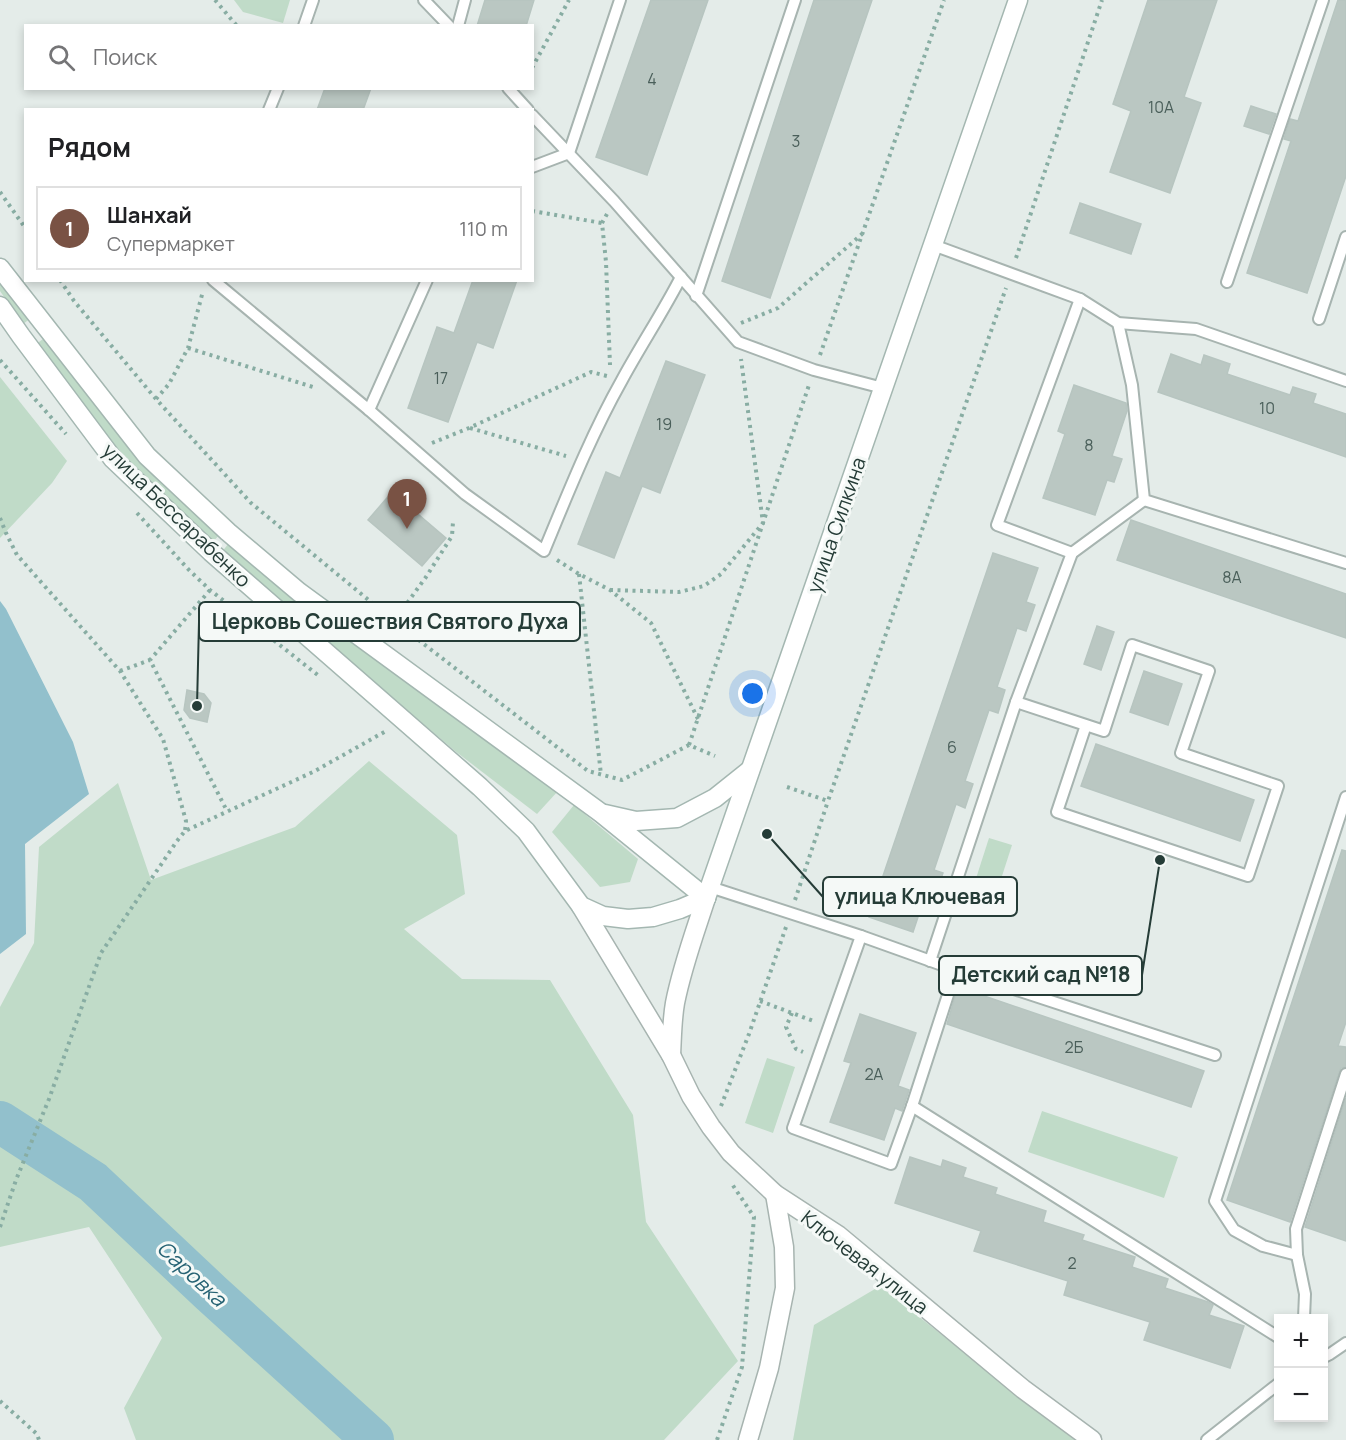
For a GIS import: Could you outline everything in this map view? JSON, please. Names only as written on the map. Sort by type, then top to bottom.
[{"type":"main road","name":"улица Силкина","points":[[671,1055],[672,1024],[676,1000],[708,892],[1018,0]]},
{"type":"main road","name":"улица Бессарабенко","points":[[0,268],[147,456],[228,532],[299,592],[708,892]]},
{"type":"main road","name":"улица Бессарабенко","points":[[0,306],[113,459],[211,552],[480,787],[525,831],[581,906],[671,1055]]},
{"type":"main road","name":"улица Бессарабенко","points":[[602,813],[636,821],[677,818],[715,798],[750,770]]},
{"type":"main road","points":[[581,906],[603,916],[628,919],[653,917],[680,909],[708,892]]},
{"type":"main road","name":"Ключевая улица","points":[[671,1055],[690,1096],[731,1153],[775,1194],[838,1235],[1023,1389],[1092,1440]]},
{"type":"main road","points":[[748,1440],[769,1368],[785,1288],[784,1247],[775,1194]]},
{"type":"lane","points":[[305,24],[314,0]]},
{"type":"lane","points":[[424,0],[446,24]]},
{"type":"lane","points":[[459,24],[465,0]]},
{"type":"lane","points":[[569,153],[620,0]]},
{"type":"lane","points":[[696,296],[795,0]]},
{"type":"lane","points":[[1227,282],[1323,0]]},
{"type":"lane","points":[[269,108],[277,90]]},
{"type":"lane","points":[[510,90],[526,108]]},
{"type":"lane","points":[[534,117],[614,201],[738,342],[814,370],[883,388]]},
{"type":"lane","points":[[534,166],[569,153]]},
{"type":"lane","points":[[1319,319],[1346,237]]},
{"type":"lane","points":[[933,245],[1080,299],[1118,323],[1196,329],[1346,381]]},
{"type":"lane","points":[[209,282],[369,410],[465,494],[544,551],[582,460],[621,380],[667,305],[681,277]]},
{"type":"lane","points":[[369,410],[426,282]]},
{"type":"lane","points":[[1072,554],[998,525],[1080,299]]},
{"type":"lane","points":[[1118,323],[1132,385],[1144,500]]},
{"type":"lane","points":[[930,960],[1016,702],[1072,554],[1144,500]]},
{"type":"lane","points":[[1144,500],[1346,563]]},
{"type":"lane","points":[[1016,702],[1086,725],[1104,731],[1132,645],[1209,671],[1181,753],[1278,786],[1248,876],[1057,812],[1086,725]]},
{"type":"lane","points":[[1297,1255],[1263,1246],[1234,1230],[1215,1201],[1343,817],[1346,797]]},
{"type":"lane","points":[[708,892],[861,936],[956,970],[1215,1055]]},
{"type":"lane","points":[[861,936],[793,1128],[891,1164],[956,970]]},
{"type":"lane","points":[[1304,1314],[1305,1294],[1297,1255],[1296,1229],[1346,1074]]},
{"type":"lane","points":[[912,1106],[1274,1334]]},
{"type":"lane","points":[[1328,1355],[1346,1343]]},
{"type":"lane","points":[[1207,1440],[1274,1387]]},
{"type":"path","points":[[215,0],[235,24]]},
{"type":"path","points":[[534,64],[568,0]]},
{"type":"path","points":[[787,787],[828,801],[1011,273],[1102,0]]},
{"type":"path","points":[[0,192],[24,226]]},
{"type":"path","points":[[414,450],[469,428],[591,372],[611,377],[602,223],[614,201]]},
{"type":"path","points":[[534,211],[602,223]]},
{"type":"path","points":[[727,329],[778,308],[862,233]]},
{"type":"path","points":[[61,282],[74,301],[156,399],[251,503],[394,621],[588,771],[622,780],[689,745],[715,756]]},
{"type":"path","points":[[156,399],[169,384],[188,348],[209,282]]},
{"type":"path","points":[[610,590],[679,592],[704,586],[721,574],[763,524],[738,342]]},
{"type":"path","points":[[188,348],[321,390]]},
{"type":"path","points":[[469,428],[582,460]]},
{"type":"path","points":[[0,518],[17,555],[120,671],[163,739],[186,821],[185,831]]},
{"type":"path","points":[[394,621],[452,536],[453,522]]},
{"type":"path","points":[[544,551],[579,574],[610,590],[651,623],[698,720]]},
{"type":"path","points":[[579,574],[602,775]]},
{"type":"path","points":[[120,671],[150,660],[210,590]]},
{"type":"path","points":[[150,660],[227,811]]},
{"type":"path","points":[[0,1227],[101,953],[177,841],[185,831],[313,772],[389,729]]},
{"type":"path","points":[[760,1001],[829,1027]]},
{"type":"path","points":[[792,1013],[786,1027],[796,1049],[818,1057]]},
{"type":"path","points":[[717,1440],[742,1367],[754,1217],[729,1179]]},
{"type":"path","points":[[0,1401],[37,1434],[39,1440]]},
{"type":"green space","points":[[234,0],[290,0],[283,23],[243,12]]},
{"type":"green space","points":[[0,272],[31,318],[23,324],[0,291]]},
{"type":"green space","points":[[46,337],[220,534],[212,543],[140,474],[101,430],[36,344]]},
{"type":"green space","points":[[0,377],[67,461],[52,483],[0,538]]},
{"type":"green space","points":[[228,544],[558,791],[537,814],[455,751],[222,552]]},
{"type":"green space","points":[[369,761],[457,835],[465,894],[404,929],[462,979],[550,980],[633,1115],[646,1222],[738,1361],[664,1440],[136,1440],[124,1408],[162,1338],[89,1227],[0,1247],[0,1007],[34,943],[39,847],[118,783],[151,880],[295,827]]},
{"type":"green space","points":[[574,805],[638,859],[630,882],[600,887],[552,832]]},
{"type":"green space","points":[[989,838],[1012,845],[993,904],[970,897]]},
{"type":"green space","points":[[767,1058],[795,1067],[773,1133],[745,1123]]},
{"type":"green space","points":[[1042,1111],[1178,1157],[1164,1198],[1028,1152]]},
{"type":"green space","points":[[880,1286],[1075,1440],[793,1440],[814,1325]]},
{"type":"water","points":[[0,601],[73,742],[89,794],[25,844],[26,934],[0,954]]},
{"type":"building","points":[[485,0],[534,0],[527,24],[478,24]]},
{"type":"building","points":[[651,0],[708,0],[647,175],[596,157]]},
{"type":"building","points":[[814,0],[872,0],[770,298],[722,281]]},
{"type":"building","points":[[1148,0],[1217,0],[1184,97],[1201,103],[1170,193],[1110,172],[1131,111],[1113,104]]},
{"type":"building","points":[[1338,0],[1346,0],[1346,176],[1307,293],[1247,273],[1291,141],[1284,139],[1290,119],[1298,121]]},
{"type":"building","points":[[324,90],[370,90],[364,108],[318,108]]},
{"type":"building","points":[[1251,106],[1276,114],[1269,134],[1244,126]]},
{"type":"building","points":[[1080,203],[1141,224],[1131,254],[1070,233]]},
{"type":"building","points":[[472,282],[516,282],[493,348],[477,342],[448,422],[408,408],[437,327],[454,333]]},
{"type":"building","points":[[1171,354],[1201,365],[1204,355],[1230,364],[1227,374],[1290,395],[1293,387],[1316,394],[1313,403],[1346,414],[1346,457],[1158,392]]},
{"type":"building","points":[[666,361],[705,375],[660,493],[642,486],[614,558],[578,544],[606,472],[620,478]]},
{"type":"building","points":[[1074,385],[1126,403],[1127,411],[1112,456],[1122,459],[1114,482],[1107,480],[1095,515],[1043,498],[1065,434],[1058,431]]},
{"type":"building","points":[[392,492],[446,538],[422,566],[368,520]]},
{"type":"building","points":[[1131,520],[1346,594],[1346,638],[1117,560]]},
{"type":"building","points":[[993,553],[1038,568],[1026,602],[1035,605],[1026,631],[1017,628],[997,687],[1005,690],[998,713],[989,710],[965,781],[973,784],[965,808],[956,804],[934,870],[943,873],[936,892],[927,890],[913,932],[869,917]]},
{"type":"building","points":[[1097,626],[1114,632],[1101,670],[1084,664]]},
{"type":"building","points":[[1144,671],[1182,684],[1168,725],[1130,712]]},
{"type":"building","points":[[187,690],[204,694],[211,703],[207,722],[190,718],[184,710]]},
{"type":"building","points":[[1096,744],[1254,800],[1240,841],[1081,786]]},
{"type":"building","points":[[1342,850],[1346,851],[1346,1022],[1338,1046],[1346,1047],[1346,1067],[1341,1068],[1339,1072],[1290,1222],[1227,1200]]},
{"type":"building","points":[[958,987],[1204,1071],[1191,1107],[947,1024]]},
{"type":"building","points":[[860,1014],[916,1033],[898,1086],[909,1090],[902,1111],[895,1108],[884,1140],[830,1122],[851,1063],[844,1061]]},
{"type":"building","points":[[1346,1098],[1346,1241],[1305,1227]]},
{"type":"building","points":[[910,1157],[941,1167],[943,1160],[966,1168],[963,1177],[997,1188],[995,1194],[1046,1211],[1043,1222],[1084,1235],[1082,1240],[1135,1257],[1132,1267],[1168,1279],[1165,1288],[1213,1305],[1209,1315],[1244,1326],[1230,1368],[1144,1340],[1150,1322],[1064,1295],[1068,1281],[974,1251],[981,1231],[895,1203]]},
{"type":"waterway","name":"Саровка","points":[[0,1122],[93,1182],[373,1440]]},
{"type":"place","name":"Шанхай","points":[[407,529]]},
{"type":"place","name":"Церковь Сошествия Святого Духа","points":[[197,706]]},
{"type":"place","name":"улица Ключевая","points":[[767,834]]},
{"type":"place","name":"Детский сад №18","points":[[1160,860]]}]
